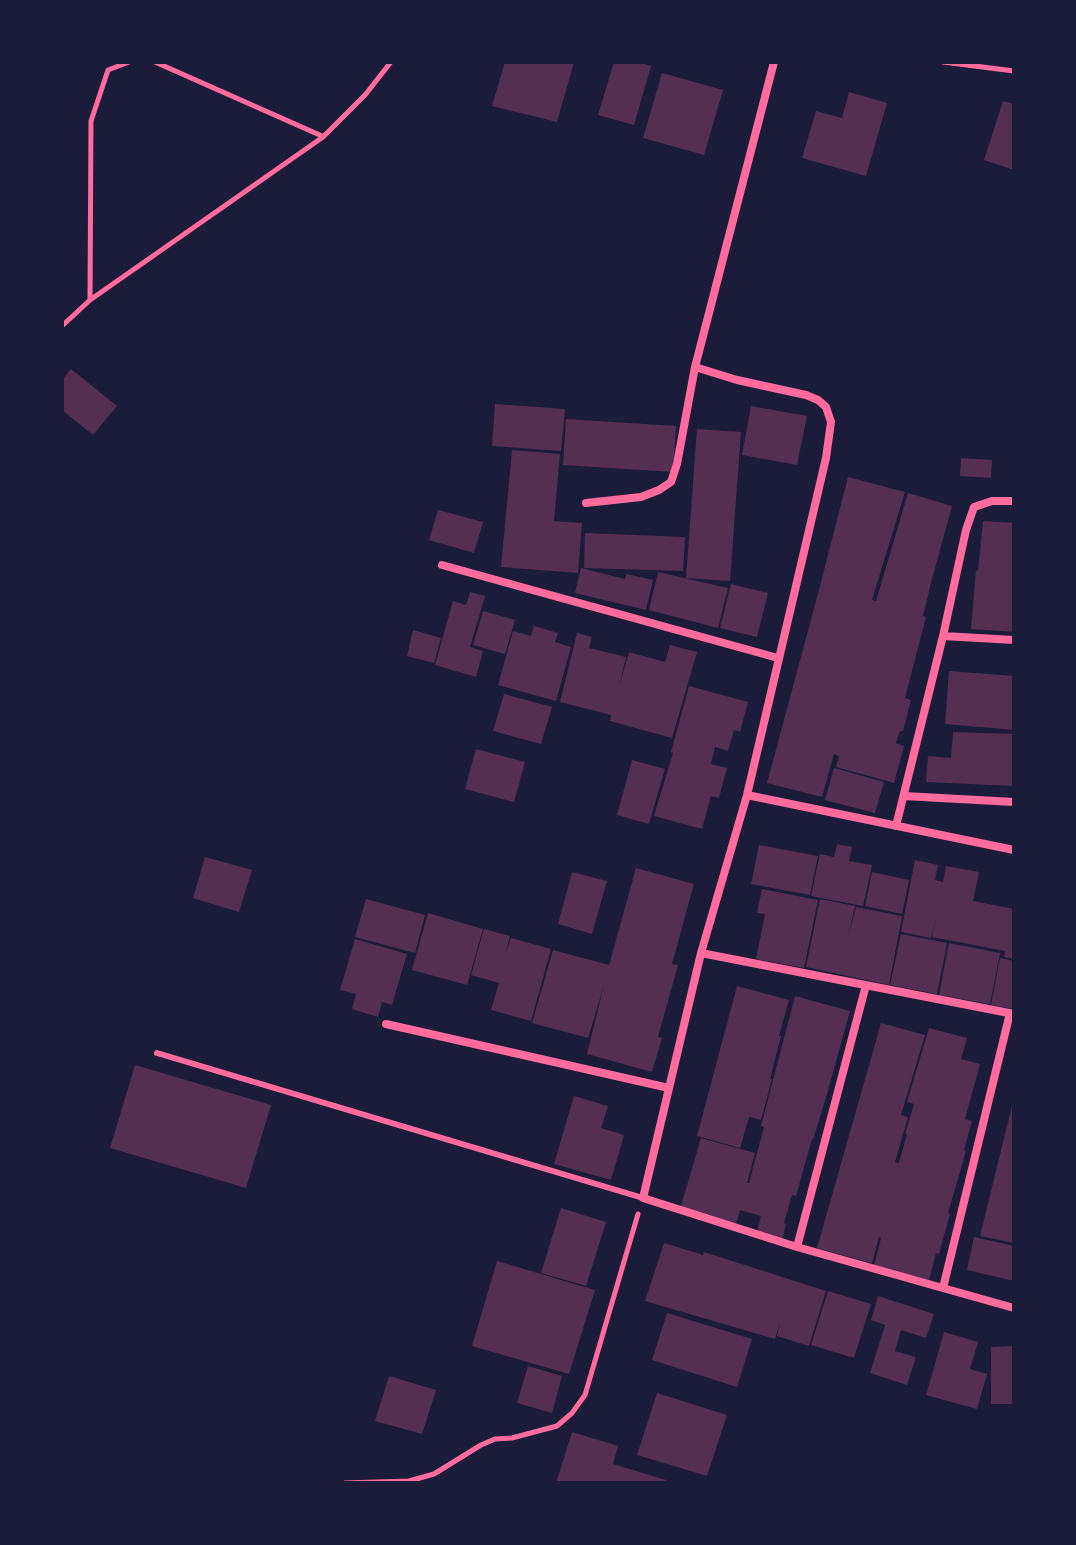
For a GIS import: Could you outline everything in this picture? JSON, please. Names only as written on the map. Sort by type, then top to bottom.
[{"type":"street","points":[[586,503],[641,497],[671,482],[695,367],[774,62]]},
{"type":"street","points":[[695,367],[806,395],[826,407],[831,422],[826,458],[747,795],[701,953],[643,1198],[797,1247],[1014,1308]]},
{"type":"street","points":[[896,826],[974,507],[992,501],[1014,501]]},
{"type":"street","points":[[442,565],[778,658]]},
{"type":"street","points":[[943,636],[1014,640]]},
{"type":"street","points":[[747,795],[1014,850]]},
{"type":"street","points":[[904,796],[1014,802]]},
{"type":"street","points":[[701,953],[1012,1014],[943,1288]]},
{"type":"street","points":[[797,1247],[866,985]]},
{"type":"street","points":[[386,1024],[669,1088]]},
{"type":"lane","points":[[157,1053],[643,1198]]},
{"type":"path","points":[[90,300],[91,121],[108,70],[129,62]]},
{"type":"path","points":[[155,62],[323,137]]},
{"type":"path","points":[[62,326],[90,300],[323,137],[365,95],[391,62]]},
{"type":"path","points":[[943,62],[1014,71]]},
{"type":"path","points":[[345,1483],[409,1481],[434,1474],[481,1445],[495,1439],[512,1438],[557,1426],[572,1413],[585,1395],[643,1198]]},
{"type":"building","points":[[505,62],[574,62],[557,122],[492,106]]},
{"type":"building","points":[[614,62],[637,62],[651,66],[634,125],[598,115]]},
{"type":"building","points":[[662,73],[723,90],[704,155],[643,138]]},
{"type":"building","points":[[849,92],[887,103],[866,176],[802,158],[816,111],[842,118]]},
{"type":"building","points":[[1003,101],[1014,104],[1014,170],[984,160]]},
{"type":"building","points":[[71,369],[117,406],[93,435],[62,410],[62,380]]},
{"type":"building","points":[[495,404],[565,409],[561,451],[492,446]]},
{"type":"building","points":[[751,406],[807,416],[797,465],[742,455]]},
{"type":"building","points":[[566,419],[676,426],[673,472],[563,465]]},
{"type":"building","points":[[697,429],[741,432],[730,581],[686,578]]},
{"type":"building","points":[[512,450],[560,454],[554,521],[582,523],[578,573],[501,567]]},
{"type":"building","points":[[961,458],[992,460],[991,478],[960,476]]},
{"type":"building","points":[[848,477],[905,492],[872,600],[876,601],[908,493],[952,506],[905,698],[911,700],[903,731],[900,731],[896,743],[904,746],[894,783],[836,767],[839,756],[834,754],[822,797],[767,783]]},
{"type":"building","points":[[438,510],[483,522],[474,553],[429,540]]},
{"type":"building","points":[[983,521],[1014,523],[1014,632],[971,629]]},
{"type":"building","points":[[585,533],[685,537],[683,571],[584,568]]},
{"type":"building","points":[[581,568],[625,579],[626,574],[653,580],[646,610],[575,593]]},
{"type":"building","points":[[658,572],[728,588],[718,628],[649,610]]},
{"type":"building","points":[[731,584],[768,593],[757,637],[720,628]]},
{"type":"building","points":[[470,592],[485,596],[470,647],[483,651],[476,677],[435,665],[453,601],[466,605]]},
{"type":"building","points":[[483,611],[515,620],[505,654],[473,645]]},
{"type":"building","points":[[534,626],[558,633],[555,642],[571,647],[556,701],[498,685],[513,631],[531,636]]},
{"type":"building","points":[[413,630],[441,638],[434,663],[407,656]]},
{"type":"building","points":[[577,633],[592,637],[589,648],[626,657],[619,687],[629,652],[665,662],[670,645],[697,652],[672,738],[610,721],[611,715],[560,702]]},
{"type":"building","points":[[949,671],[1014,676],[1014,730],[945,724]]},
{"type":"building","points":[[689,686],[748,702],[740,732],[734,730],[728,751],[715,747],[711,764],[727,768],[719,798],[711,796],[702,829],[654,816]]},
{"type":"building","points":[[504,694],[552,707],[541,744],[493,731]]},
{"type":"building","points":[[953,732],[1014,734],[1014,786],[926,782],[928,756],[951,758]]},
{"type":"building","points":[[476,749],[525,762],[514,802],[465,789]]},
{"type":"building","points":[[632,760],[665,769],[649,824],[617,815]]},
{"type":"building","points":[[834,768],[884,782],[875,813],[825,800]]},
{"type":"building","points":[[837,844],[852,847],[849,861],[872,865],[863,906],[811,896],[820,854],[834,857]]},
{"type":"building","points":[[759,845],[818,856],[810,895],[751,884]]},
{"type":"building","points":[[205,857],[252,870],[239,912],[193,898]]},
{"type":"building","points":[[915,860],[938,865],[935,880],[943,882],[946,866],[979,872],[973,901],[1014,909],[1014,959],[1004,957],[1005,951],[932,937],[936,918],[931,938],[901,932]]},
{"type":"building","points":[[636,868],[694,884],[672,964],[678,965],[658,1037],[662,1038],[652,1072],[587,1054],[604,985],[588,1038],[532,1023],[553,950],[609,965]]},
{"type":"building","points":[[572,872],[607,881],[592,934],[558,924]]},
{"type":"building","points":[[872,872],[909,880],[902,914],[865,906]]},
{"type":"building","points":[[762,889],[818,900],[804,968],[756,959],[765,914],[757,913]]},
{"type":"building","points":[[366,899],[425,915],[415,953],[355,937]]},
{"type":"building","points":[[820,899],[855,906],[848,937],[856,907],[902,916],[889,985],[806,967]]},
{"type":"building","points":[[428,913],[483,929],[467,985],[412,970]]},
{"type":"building","points":[[484,929],[510,936],[506,953],[511,938],[551,949],[531,1021],[491,1010],[499,983],[471,975]]},
{"type":"building","points":[[901,934],[947,943],[937,994],[890,985]]},
{"type":"building","points":[[355,939],[407,954],[392,1005],[382,1002],[378,1017],[352,1009],[356,994],[340,990]]},
{"type":"building","points":[[949,943],[1000,953],[990,1004],[939,995]]},
{"type":"building","points":[[1000,958],[1014,961],[1014,1009],[991,1005]]},
{"type":"building","points":[[737,986],[789,1000],[761,1120],[749,1117],[740,1148],[697,1136]]},
{"type":"building","points":[[795,996],[850,1011],[796,1196],[792,1195],[782,1241],[756,1235],[761,1216],[740,1210],[736,1224],[680,1209],[701,1138],[755,1153],[749,1183]]},
{"type":"building","points":[[881,1023],[925,1035],[901,1115],[908,1117],[895,1162],[899,1163],[907,1134],[914,1104],[907,1102],[929,1028],[967,1038],[961,1059],[980,1064],[965,1119],[972,1121],[966,1151],[939,1254],[936,1253],[929,1280],[874,1265],[879,1237],[872,1263],[817,1248]]},
{"type":"building","points":[[135,1065],[271,1105],[246,1188],[110,1148]]},
{"type":"building","points":[[574,1096],[608,1106],[601,1128],[624,1135],[611,1180],[554,1164]]},
{"type":"building","points":[[1014,1102],[1014,1243],[980,1236]]},
{"type":"building","points":[[561,1208],[606,1222],[586,1286],[541,1273]]},
{"type":"building","points":[[974,1237],[1014,1246],[1014,1281],[967,1270]]},
{"type":"building","points":[[664,1243],[703,1255],[704,1252],[826,1291],[809,1346],[777,1336],[780,1323],[775,1339],[645,1301]]},
{"type":"building","points":[[497,1261],[595,1290],[569,1374],[472,1346]]},
{"type":"building","points":[[828,1291],[871,1304],[854,1358],[811,1345]]},
{"type":"building","points":[[878,1296],[934,1314],[926,1338],[901,1330],[895,1351],[916,1357],[907,1385],[870,1373],[885,1325],[871,1320]]},
{"type":"building","points":[[667,1313],[752,1339],[737,1387],[652,1360]]},
{"type":"building","points":[[944,1332],[978,1342],[970,1369],[987,1374],[977,1409],[926,1395]]},
{"type":"building","points":[[1014,1346],[1014,1404],[991,1404],[991,1347]]},
{"type":"building","points":[[528,1366],[562,1376],[552,1413],[517,1403]]},
{"type":"building","points":[[389,1376],[436,1390],[422,1434],[375,1421]]},
{"type":"building","points":[[657,1393],[727,1415],[707,1476],[637,1455]]},
{"type":"building","points":[[572,1432],[618,1446],[613,1464],[666,1480],[665,1483],[556,1483]]}]
